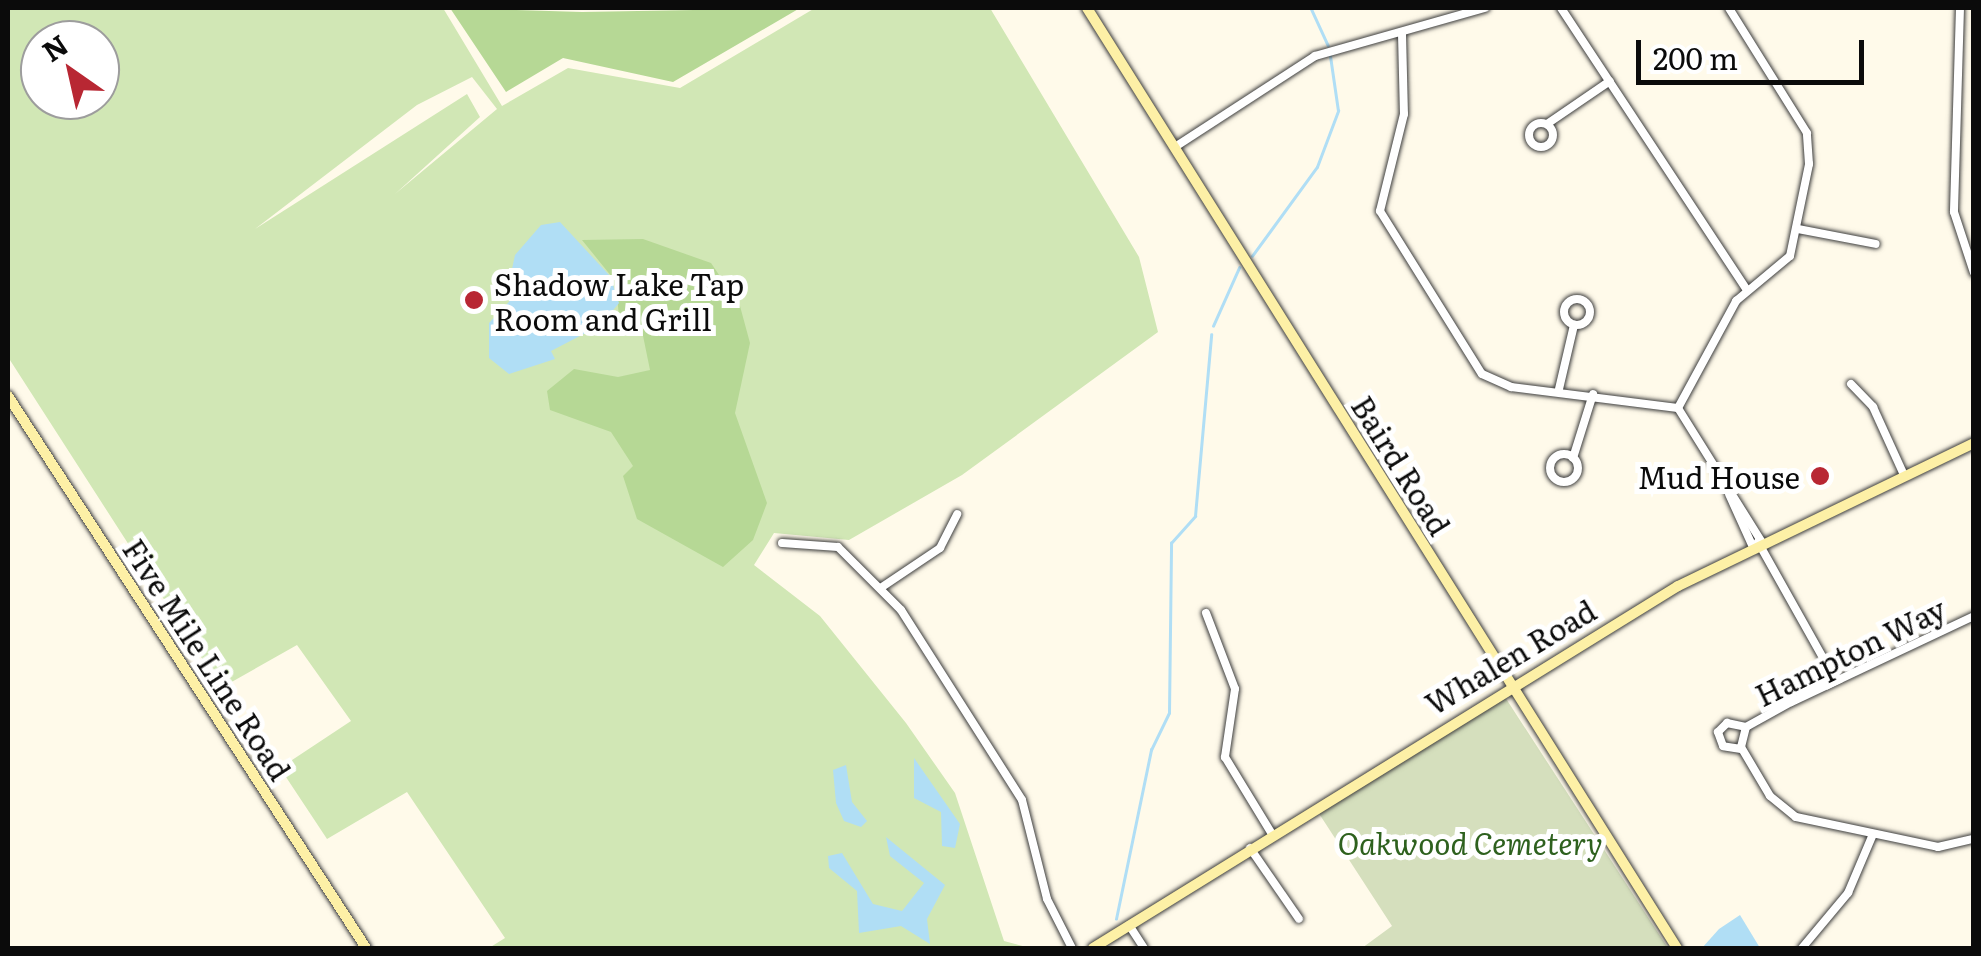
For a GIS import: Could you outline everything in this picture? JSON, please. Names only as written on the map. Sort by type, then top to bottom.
[{"type":"street","name":"Baird Road","points":[[1087,8],[1677,948]]},
{"type":"street","points":[[1174,146],[1315,56],[1486,8]]},
{"type":"street","points":[[1561,8],[1747,290]]},
{"type":"street","points":[[1678,408],[1747,290],[1784,264],[1798,229],[1808,132],[1729,8]]},
{"type":"street","points":[[1960,8],[1953,197],[1974,273]]},
{"type":"street","points":[[1402,34],[1404,114],[1380,211],[1488,380],[1678,408],[1835,680]]},
{"type":"street","points":[[1547,124],[1610,81]]},
{"type":"street","points":[[1798,229],[1876,244]]},
{"type":"street","points":[[1559,389],[1574,325]]},
{"type":"street","points":[[1851,384],[1873,407],[1904,476]]},
{"type":"street","points":[[1573,458],[1594,394]]},
{"type":"street","name":"Five Mile Line Road","points":[[8,396],[366,948]]},
{"type":"street","name":"Whalen Road","points":[[1093,948],[1508,684],[1757,543],[1974,443]]},
{"type":"street","points":[[882,587],[940,548],[957,514]]},
{"type":"street","points":[[782,543],[832,544],[882,587],[1022,800],[1047,899],[1072,948]]},
{"type":"street","points":[[1206,613],[1235,688],[1226,758],[1272,834]]},
{"type":"street","name":"Hampton Way","points":[[1746,728],[1835,680],[1974,616]]},
{"type":"street","name":"Hampton Way","points":[[1742,749],[1723,746],[1718,732],[1731,722],[1746,728]]},
{"type":"street","name":"Hampton Way","points":[[1746,728],[1742,749],[1786,812],[1945,848],[1974,840]]},
{"type":"street","points":[[1802,948],[1848,893],[1873,834]]},
{"type":"street","points":[[1250,848],[1299,919]]},
{"type":"street","points":[[1129,925],[1144,948]]},
{"type":"green space","points":[[8,8],[443,8],[502,106],[568,68],[680,88],[815,8],[990,8],[1139,257],[1158,332],[962,475],[849,540],[774,533],[754,565],[820,616],[906,723],[955,793],[1004,941],[1030,948],[489,948],[505,938],[407,792],[327,839],[280,768],[351,721],[297,645],[221,688],[8,357]],"holes":[[[472,77],[497,109],[395,194],[480,117],[467,94],[255,229],[417,105]]]},
{"type":"green space","points":[[450,8],[582,12],[800,8],[673,82],[563,58],[506,92]]},
{"type":"green space","points":[[643,239],[711,263],[740,306],[750,343],[735,413],[767,503],[753,540],[723,567],[637,519],[623,476],[633,466],[611,432],[550,410],[547,391],[574,369],[618,377],[650,370],[641,326],[619,318],[616,282],[582,240]]},
{"type":"green space","name":"Oakwood Cemetery","points":[[1503,694],[1668,948],[1362,948],[1392,926],[1318,812]]},
{"type":"water","points":[[560,222],[610,276],[619,303],[601,325],[551,351],[555,359],[509,374],[489,358],[489,323],[522,288],[510,278],[515,255],[541,225]]},
{"type":"water","points":[[914,758],[960,824],[955,848],[942,846],[941,812],[914,798]]},
{"type":"water","points":[[846,765],[852,802],[867,821],[861,827],[844,821],[836,803],[833,770]]},
{"type":"water","points":[[886,837],[945,885],[927,919],[930,944],[901,926],[859,933],[857,891],[829,868],[828,856],[842,853],[873,904],[902,911],[924,883],[890,856]]},
{"type":"water","points":[[1740,915],[1760,948],[1702,948],[1719,929]]},
{"type":"waterway","points":[[1311,8],[1328,45]]},
{"type":"waterway","points":[[1252,256],[1317,167],[1338,111],[1330,56]]},
{"type":"waterway","points":[[1213,326],[1239,268]]},
{"type":"waterway","points":[[1116,919],[1151,750],[1169,713],[1171,543],[1195,516],[1211,335]]},
{"type":"place","name":"Shadow Lake Tap Room and Grill","points":[[474,300]]},
{"type":"place","name":"Mud House","points":[[1820,476]]}]
